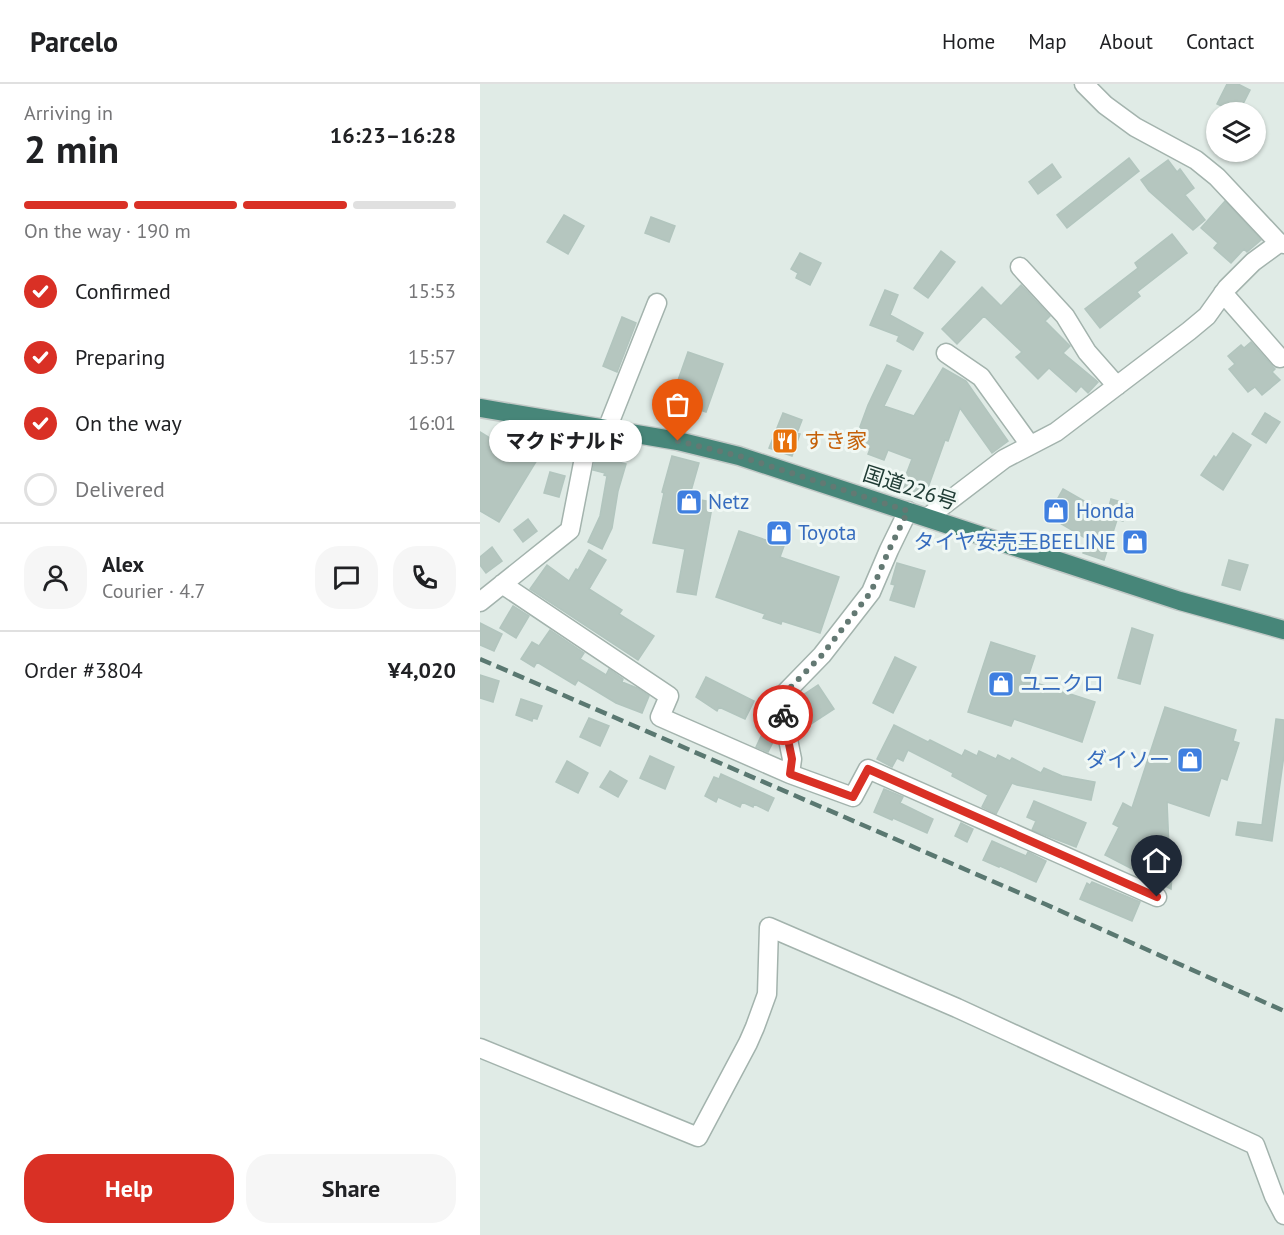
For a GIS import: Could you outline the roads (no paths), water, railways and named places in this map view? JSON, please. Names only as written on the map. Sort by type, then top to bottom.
[{"type":"highway","name":"国道226号","points":[[480,408],[678,441],[739,456],[1180,601],[1284,630]]},
{"type":"street","points":[[928,517],[1004,459],[1056,432],[1117,386],[1207,316],[1223,293],[1253,262],[1282,243],[1217,177],[1196,160],[1135,128],[1105,105],[1084,84]]},
{"type":"street","points":[[1020,267],[1065,316],[1087,352],[1117,386]]},
{"type":"street","points":[[1223,293],[1280,358]]},
{"type":"street","points":[[480,602],[570,530],[598,428],[657,303]]},
{"type":"street","points":[[946,353],[981,377],[1030,445]]},
{"type":"street","points":[[790,774],[792,759],[781,705],[785,693],[822,655],[871,592],[908,511]]},
{"type":"street","points":[[502,584],[669,696],[660,717],[790,774],[853,797],[868,769],[1157,897]]},
{"type":"street","points":[[480,1048],[698,1137],[755,1027],[766,994],[769,927],[957,1008],[1255,1145],[1274,1196],[1284,1215]]},
{"type":"railway","points":[[480,659],[1045,904],[1284,1011]]},
{"type":"place","name":"マクドナルド","points":[[678,441]]},
{"type":"place","name":"すき家","points":[[785,441]]},
{"type":"place","name":"Netz","points":[[689,502]]},
{"type":"place","name":"Honda","points":[[1056,511]]},
{"type":"place","name":"Toyota","points":[[779,533]]},
{"type":"place","name":"タイヤ安売王BEELINE","points":[[1135,542]]},
{"type":"place","name":"ユニクロ","points":[[1001,684]]},
{"type":"place","name":"ダイソー","points":[[1190,760]]}]
